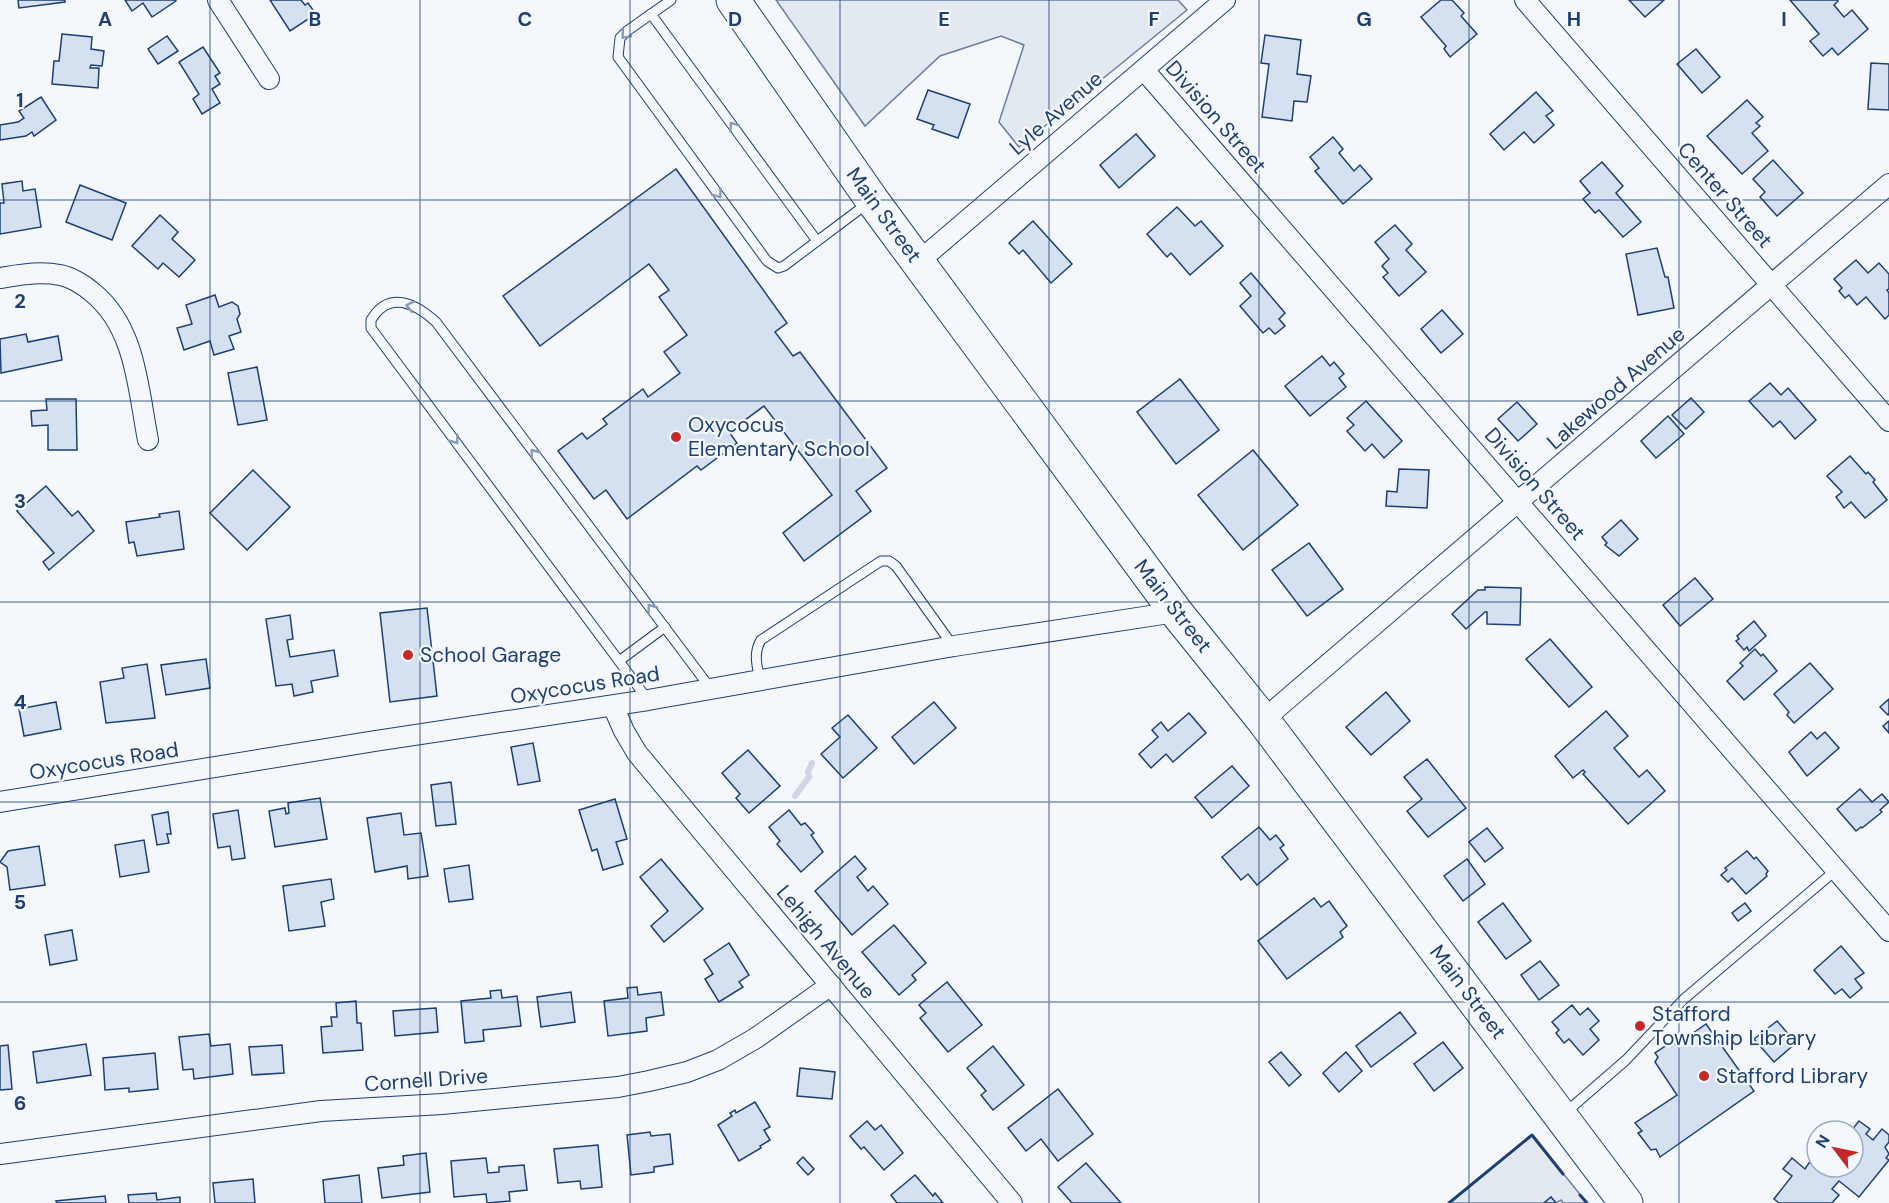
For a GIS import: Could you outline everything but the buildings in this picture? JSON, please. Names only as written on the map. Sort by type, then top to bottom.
[{"type":"highway","name":"Main Street","points":[[733,0],[872,200],[1176,612],[1263,720],[1626,1203]]},
{"type":"street","points":[[218,0],[269,80]]},
{"type":"street","name":"Lyle Avenue","points":[[918,262],[1225,0]]},
{"type":"street","name":"Center Street","points":[[1525,0],[1889,421]]},
{"type":"street","name":"Division Street","points":[[1144,70],[1889,931]]},
{"type":"street","name":"Lakewood Avenue","points":[[1263,720],[1889,184]]},
{"type":"street","points":[[0,278],[38,272],[63,275],[84,285],[103,300],[120,323],[130,348],[148,440]]},
{"type":"street","name":"Oxycocus Road","points":[[0,802],[375,741],[613,706],[954,646],[1176,612]]},
{"type":"street","name":"Lehigh Avenue","points":[[613,706],[637,753],[1012,1203]]},
{"type":"street","name":"Cornell Drive","points":[[0,1154],[321,1111],[442,1104],[618,1087],[649,1081],[687,1072],[718,1060],[756,1038],[831,985]]},
{"type":"lane","points":[[671,0],[620,38],[618,57],[767,261],[778,268],[784,266],[872,200]]},
{"type":"lane","points":[[651,14],[817,242]]},
{"type":"lane","points":[[648,700],[371,328],[371,320],[383,306],[394,303],[414,305],[436,322],[711,689]]},
{"type":"lane","points":[[760,680],[755,655],[756,647],[761,640],[881,561],[889,561],[896,566],[954,646]]},
{"type":"lane","points":[[619,661],[665,627]]},
{"type":"lane","points":[[1561,1117],[1626,1060],[1684,999],[1836,870]]},
{"type":"shaded area","points":[[776,0],[1178,0],[1187,10],[1019,147],[999,122],[1024,45],[1001,36],[940,56],[865,126]]},
{"type":"shaded area","points":[[1532,1135],[1587,1203],[1563,1203],[1561,1200],[1556,1203],[1551,1197],[1544,1203],[1449,1203]]},
{"type":"waterway","points":[[795,796],[809,777],[808,772],[812,763]]},
{"type":"wall","points":[[1449,1203],[1532,1135],[1563,1174]]},
{"type":"wall","points":[[1580,1195],[1587,1203]]},
{"type":"place","name":"Oxycocus Elementary School","points":[[676,437]]},
{"type":"place","name":"School Garage","points":[[408,655]]},
{"type":"place","name":"Stafford Township Library","points":[[1640,1026]]},
{"type":"place","name":"Stafford Library","points":[[1704,1076]]}]
